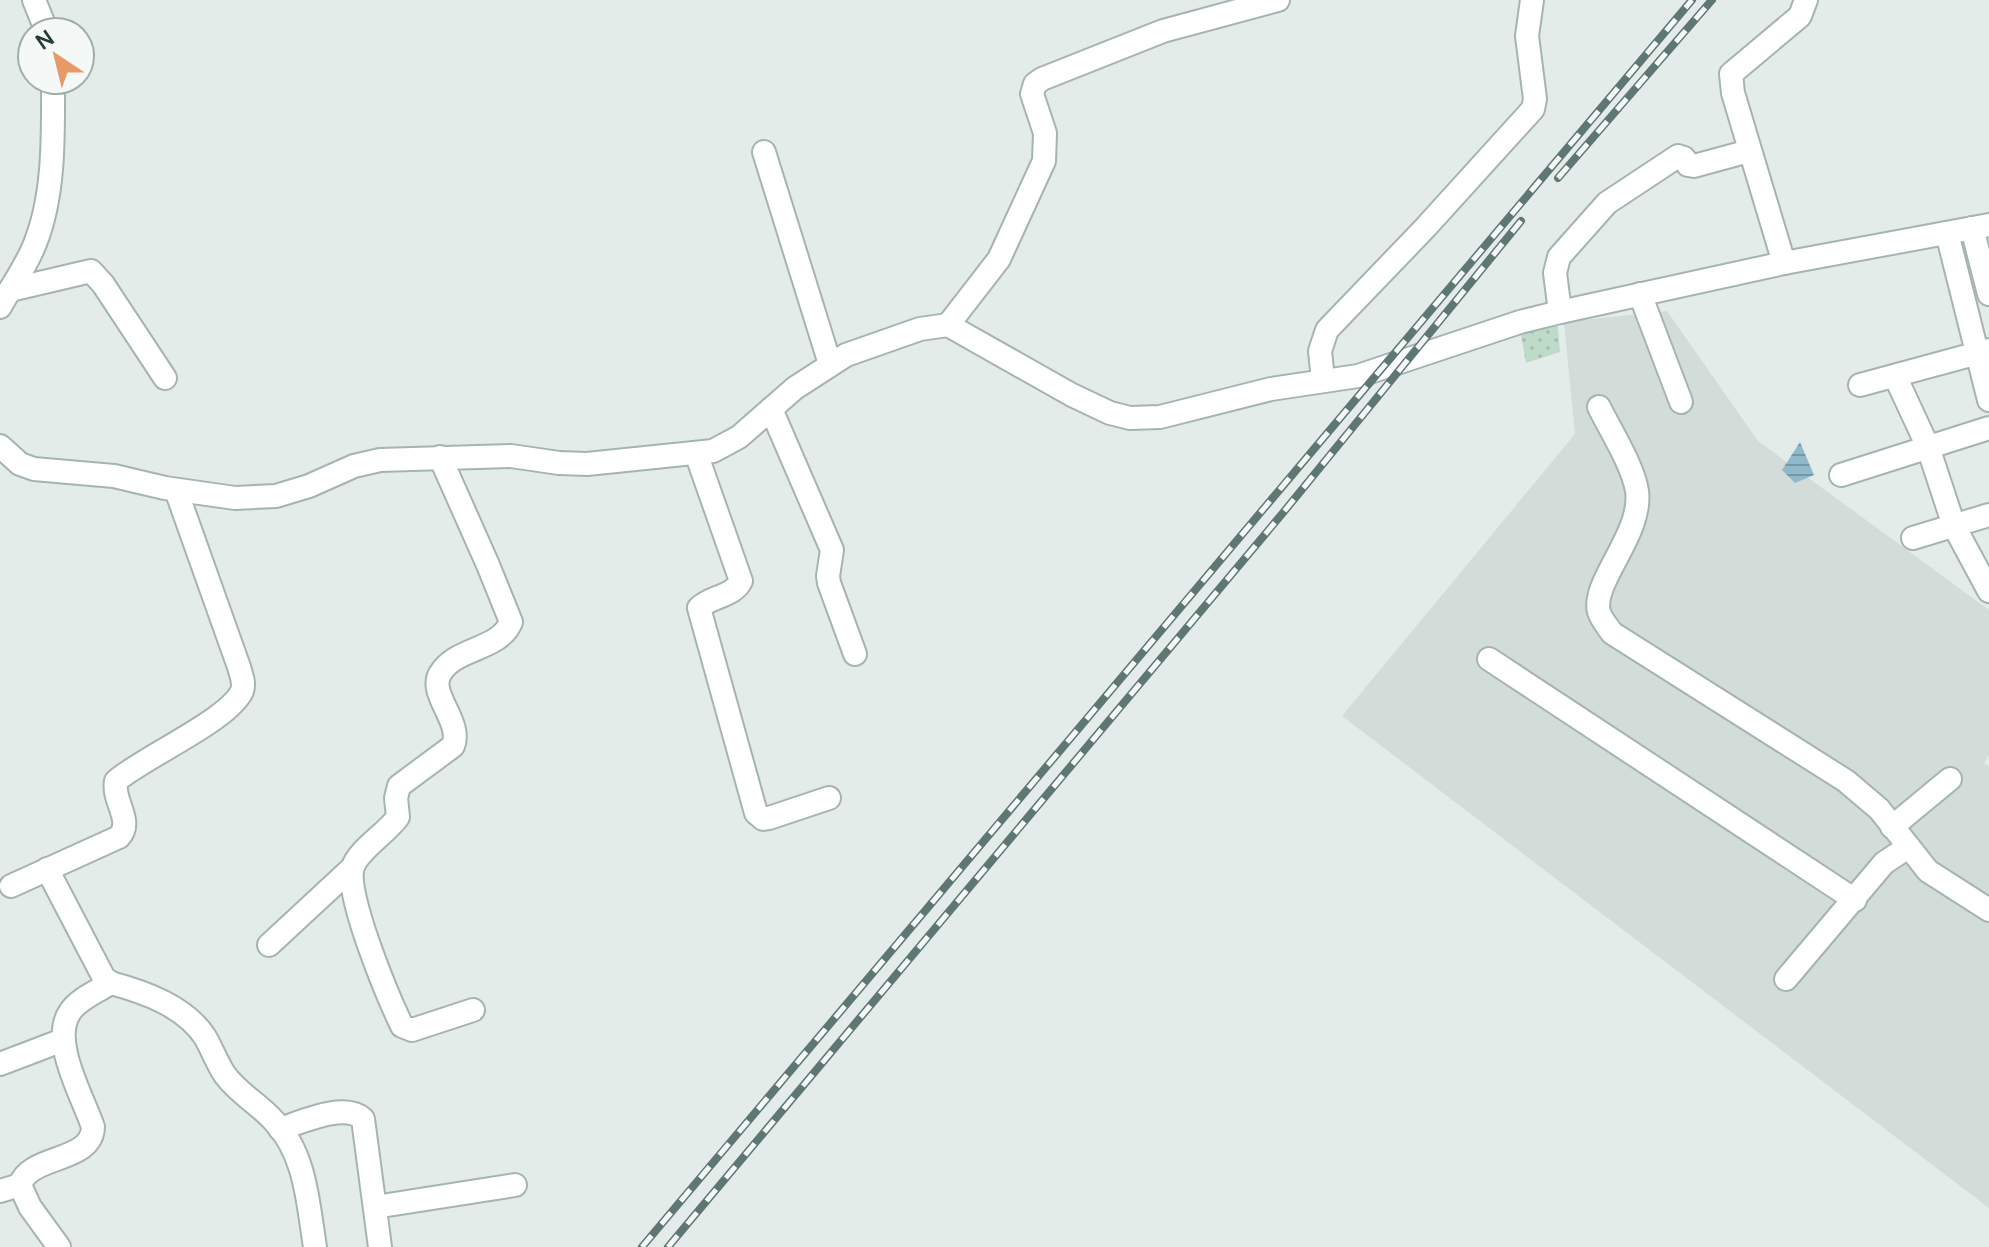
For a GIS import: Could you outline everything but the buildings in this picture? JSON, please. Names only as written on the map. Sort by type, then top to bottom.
[{"type":"street","points":[[948,325],[999,259],[1044,161],[1045,133],[1032,94],[1035,84],[1149,36],[1278,0]]},
{"type":"street","points":[[1784,263],[1749,151],[1731,74],[1800,16],[1806,0]]},
{"type":"street","points":[[1323,380],[1320,351],[1327,330],[1533,109],[1535,99],[1527,36],[1538,2]]},
{"type":"street","points":[[5,298],[36,243],[45,208],[53,132],[53,96]]},
{"type":"street","points":[[1560,312],[1556,265],[1559,257],[1607,203],[1678,156],[1682,156],[1691,166],[1749,151]]},
{"type":"street","points":[[764,152],[830,364]]},
{"type":"street","points":[[0,446],[20,464],[34,469],[114,476],[176,490],[235,498],[276,496],[367,463],[440,457],[511,456],[587,464],[713,451],[728,445],[795,388],[846,355],[920,329],[948,325],[1072,395],[1110,413],[1130,418],[1160,417],[1271,389],[1358,376],[1507,327],[1640,294],[1784,263],[1981,227],[1989,294]]},
{"type":"street","points":[[1947,233],[1982,352],[1989,400]]},
{"type":"street","points":[[5,298],[91,271],[103,284],[165,378]]},
{"type":"street","points":[[1640,294],[1681,402]]},
{"type":"street","points":[[1860,385],[1982,352]]},
{"type":"street","points":[[1895,376],[1928,447],[1954,526],[1989,591]]},
{"type":"street","points":[[1599,407],[1633,477],[1637,493],[1633,527],[1598,598],[1599,614],[1612,633],[1846,781],[1879,809],[1928,871],[1989,910]]},
{"type":"street","points":[[771,409],[832,550],[828,576],[855,654]]},
{"type":"street","points":[[1841,475],[1989,428]]},
{"type":"street","points":[[696,453],[741,581],[735,590],[701,604],[699,608],[756,813],[759,817],[769,818],[829,798]]},
{"type":"street","points":[[269,945],[352,868],[398,817],[396,798],[399,786],[453,746],[456,731],[437,679],[452,661],[499,638],[511,622],[440,457]]},
{"type":"street","points":[[0,475],[20,464]]},
{"type":"street","points":[[11,886],[119,837],[125,831],[126,823],[114,791],[116,781],[207,723],[241,693],[244,684],[239,667],[176,490]]},
{"type":"street","points":[[1913,538],[1989,515]]},
{"type":"street","points":[[1489,659],[1855,900]]},
{"type":"street","points":[[1892,827],[1950,779]]},
{"type":"street","points":[[1786,979],[1884,863],[1908,847]]},
{"type":"street","points":[[352,868],[361,916],[381,979],[402,1026],[412,1030],[473,1010]]},
{"type":"street","points":[[47,869],[95,965],[111,983],[164,1003],[192,1021],[204,1035],[225,1075],[244,1097],[274,1120],[294,1148],[305,1184],[315,1247]]},
{"type":"street","points":[[59,1247],[30,1207],[10,1188],[31,1171],[88,1143],[93,1135],[93,1127],[65,1053],[64,1024],[71,1011],[111,983]]},
{"type":"street","points":[[0,1064],[63,1040]]},
{"type":"street","points":[[280,1129],[343,1111],[356,1112],[363,1119],[380,1247]]},
{"type":"street","points":[[375,1207],[515,1185]]},
{"type":"shaded area","points":[[1667,311],[1758,441],[1989,610],[1989,755],[1984,763],[1989,767],[1989,1208],[1342,716],[1575,434],[1564,322]]},
{"type":"green space","points":[[1557,317],[1560,352],[1526,363],[1520,330]]},
{"type":"water","points":[[1800,442],[1814,475],[1795,483],[1782,470]]},
{"type":"railway","points":[[642,1247],[1692,0]]},
{"type":"railway","points":[[1558,178],[1712,0]]},
{"type":"railway","points":[[668,1247],[1282,514],[1521,221]]}]
